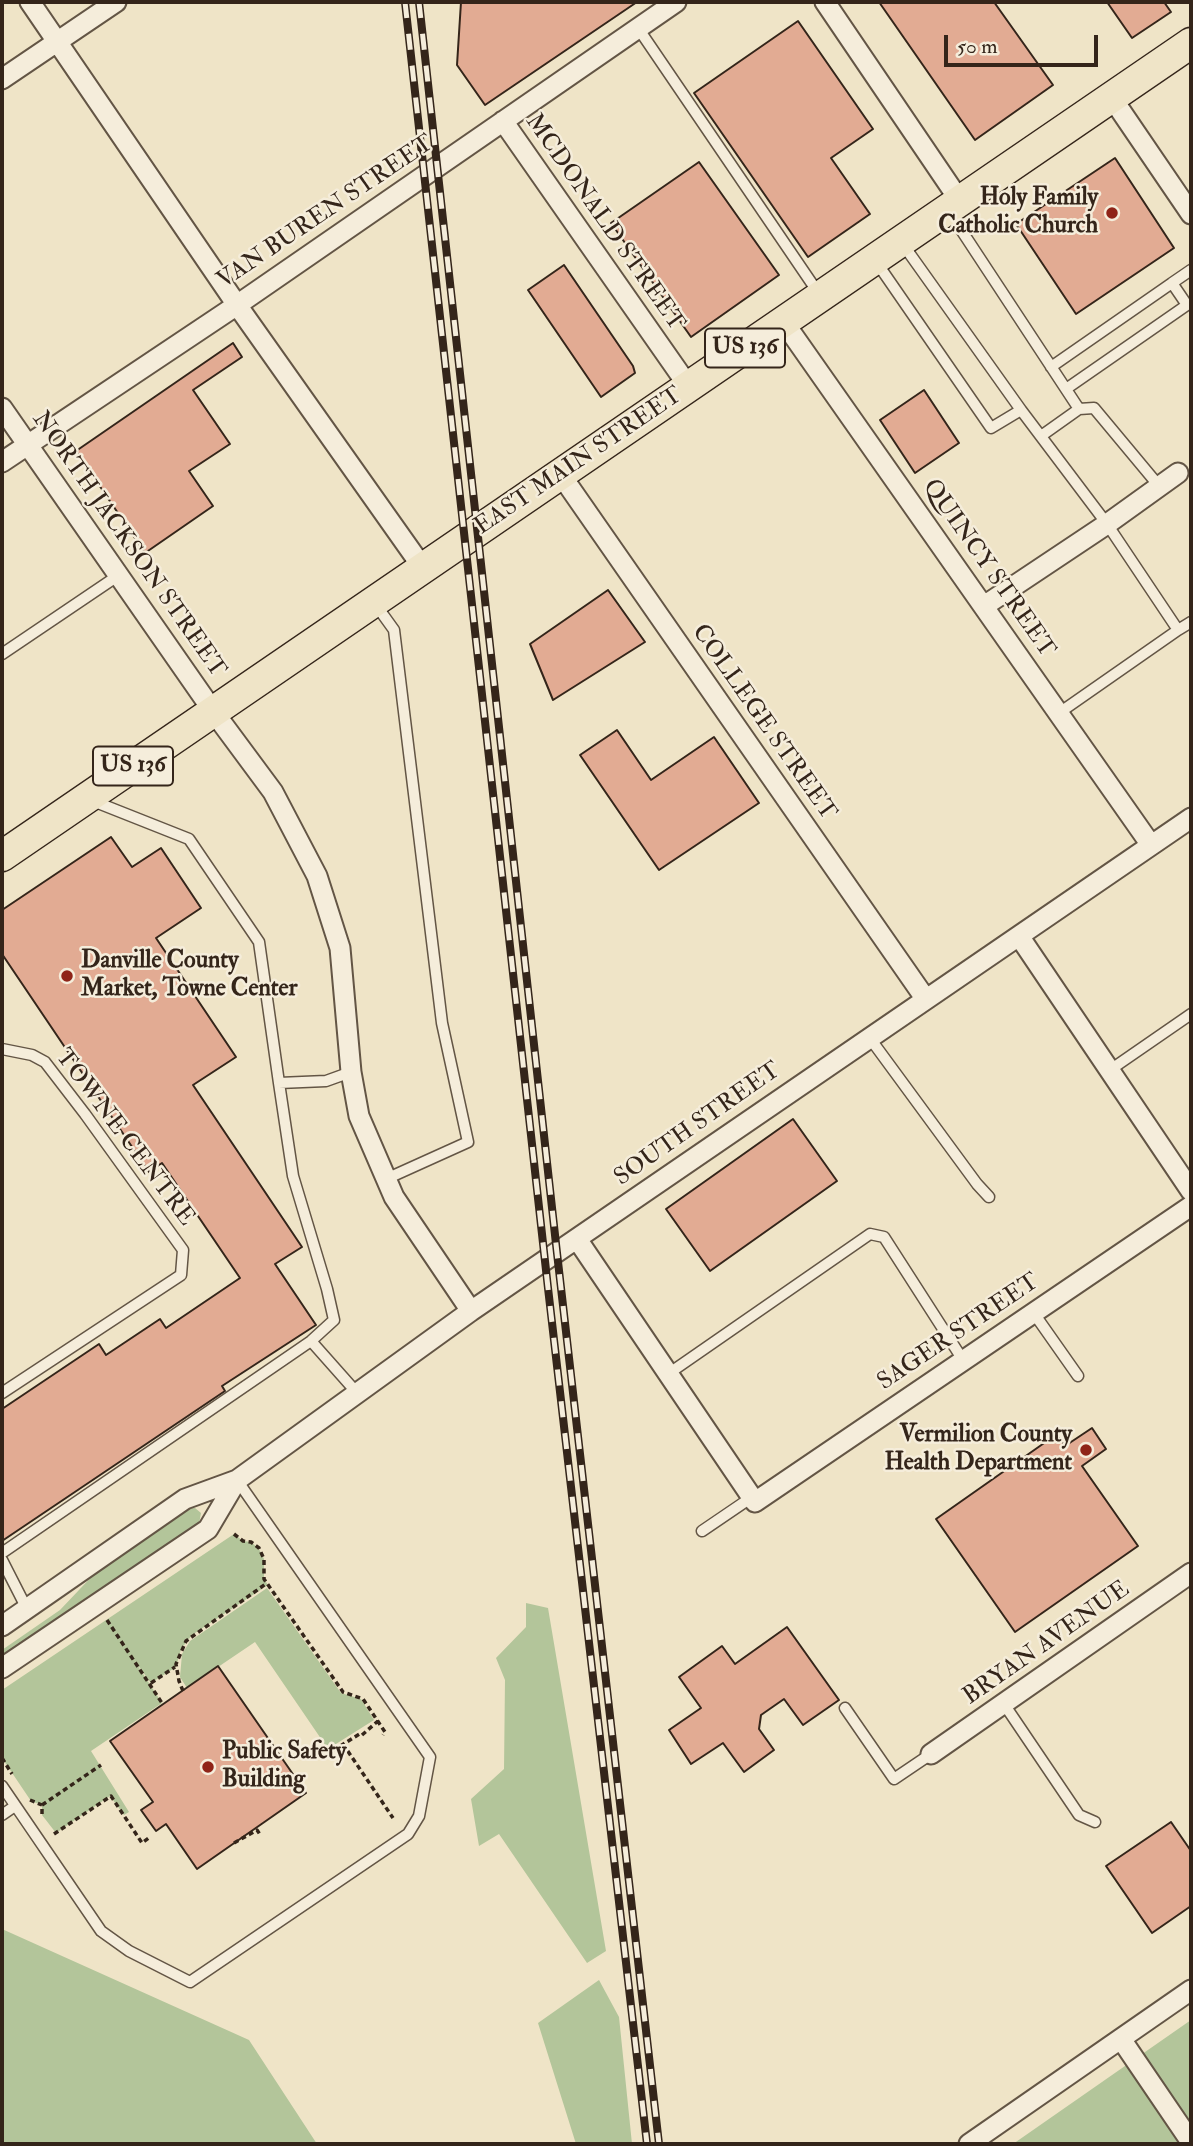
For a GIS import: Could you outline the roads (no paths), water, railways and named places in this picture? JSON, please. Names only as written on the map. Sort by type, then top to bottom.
[{"type":"main road","name":"EAST MAIN STREET","points":[[2,856],[1191,43]]},
{"type":"street","points":[[30,2],[237,304],[423,568]]},
{"type":"street","points":[[2,79],[116,2]]},
{"type":"street","name":"VAN BUREN STREET","points":[[2,462],[676,2]]},
{"type":"street","points":[[825,2],[954,205]]},
{"type":"street","points":[[1112,98],[1191,214]]},
{"type":"street","name":"MCDONALD STREET","points":[[503,121],[689,387]]},
{"type":"street","name":"QUINCY STREET","points":[[783,321],[1151,845]]},
{"type":"street","name":"NORTH JACKSON STREET","points":[[2,408],[273,792],[317,876],[340,948],[351,1072],[359,1116],[394,1197],[471,1311]]},
{"type":"street","points":[[984,606],[1178,473]]},
{"type":"street","name":"COLLEGE STREET","points":[[561,475],[925,998]]},
{"type":"street","name":"SOUTH STREET","points":[[2,1626],[185,1499],[237,1480],[471,1311],[1191,818]]},
{"type":"street","points":[[1019,936],[1191,1191]]},
{"type":"street","name":"SAGER STREET","points":[[754,1499],[1191,1206]]},
{"type":"street","points":[[577,1239],[754,1499]]},
{"type":"street","name":"SOUTH STREET","points":[[2,1668],[208,1529],[237,1480]]},
{"type":"street","name":"BRYAN AVENUE","points":[[931,1754],[1191,1573]]},
{"type":"street","points":[[969,2144],[1191,1990]]},
{"type":"street","points":[[1121,2039],[1191,2142]]},
{"type":"lane","points":[[638,28],[821,296]]},
{"type":"lane","points":[[954,205],[1079,409]]},
{"type":"lane","points":[[901,242],[1021,410],[1107,524],[1178,630]]},
{"type":"lane","points":[[874,260],[991,428],[1021,410]]},
{"type":"lane","points":[[1051,367],[1191,270]]},
{"type":"lane","points":[[1066,389],[1187,305],[1172,283]]},
{"type":"lane","points":[[1041,436],[1079,409],[1094,408],[1160,486]]},
{"type":"lane","points":[[2,654],[119,575]]},
{"type":"lane","points":[[373,602],[394,630],[442,1023],[468,1142],[386,1179]]},
{"type":"lane","points":[[1059,713],[1191,622]]},
{"type":"lane","points":[[2,1553],[311,1341],[334,1320],[293,1176],[259,942],[189,839],[87,798]]},
{"type":"lane","points":[[1110,1070],[1191,1014]]},
{"type":"lane","points":[[869,1037],[989,1197]]},
{"type":"lane","name":"TOWNE CENTRE","points":[[2,1049],[32,1055],[45,1062],[183,1250],[181,1275],[2,1393]]},
{"type":"lane","points":[[279,1083],[326,1081],[351,1072]]},
{"type":"lane","points":[[668,1374],[870,1234],[884,1237],[963,1360]]},
{"type":"lane","points":[[1033,1312],[1078,1376]]},
{"type":"lane","points":[[311,1341],[358,1394]]},
{"type":"lane","points":[[2,1786],[101,1931],[130,1951],[190,1982],[408,1834],[419,1816],[430,1757],[237,1480]]},
{"type":"lane","points":[[702,1531],[754,1499]]},
{"type":"lane","points":[[2,1560],[27,1609]]},
{"type":"lane","points":[[1004,1704],[1079,1815],[1095,1822]]},
{"type":"lane","points":[[845,1708],[894,1779],[931,1754]]},
{"type":"lane","points":[[2,1815],[15,1806]]},
{"type":"railway","points":[[405,2],[548,1288],[647,2144]]},
{"type":"railway","points":[[419,2],[557,1253],[659,2144]]},
{"type":"place","name":"Holy Family Catholic Church","points":[[1112,213]]},
{"type":"place","name":"Danville County Market, Towne Center","points":[[67,976]]},
{"type":"place","name":"Vermilion County Health Department","points":[[1086,1450]]},
{"type":"place","name":"Public Safety Building","points":[[208,1767]]}]
